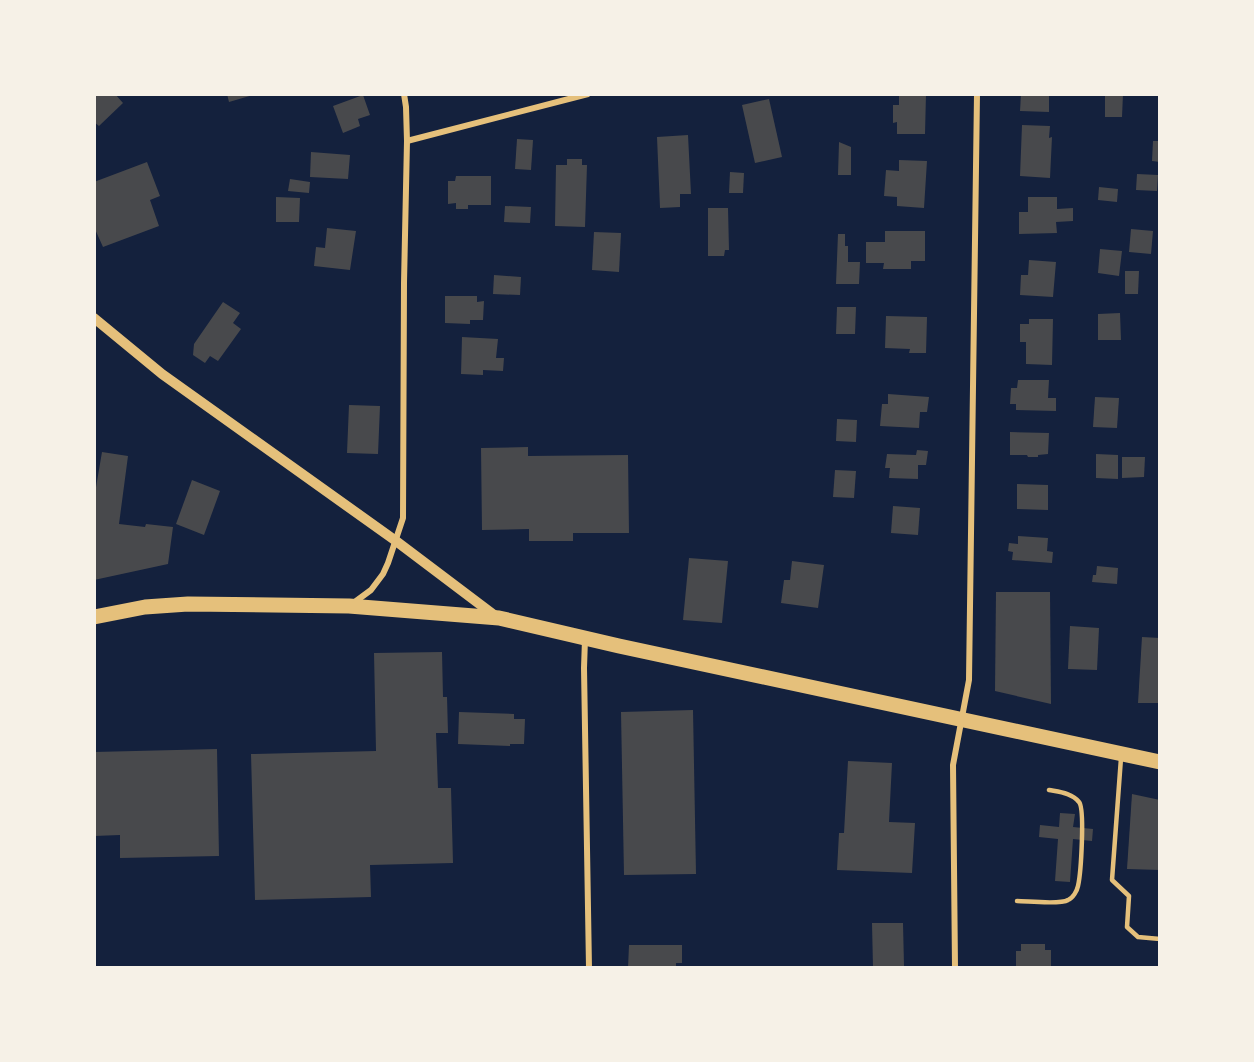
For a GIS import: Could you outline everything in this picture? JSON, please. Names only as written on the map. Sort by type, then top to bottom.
[{"type":"main road","points":[[94,617],[145,607],[188,604],[349,606],[499,618],[1160,762]]},
{"type":"street","points":[[349,606],[371,590],[383,574],[403,518],[407,141],[404,94]]},
{"type":"street","points":[[407,141],[588,94]]},
{"type":"street","points":[[956,968],[953,765],[969,680],[976,94]]},
{"type":"street","points":[[94,318],[162,374],[396,541],[499,618]]},
{"type":"street","points":[[585,638],[590,968]]},
{"type":"lane","points":[[1121,754],[1112,880],[1129,896],[1127,927],[1138,937],[1160,939]]},
{"type":"lane","points":[[1017,901],[1065,902],[1073,897],[1078,887],[1083,820],[1081,804],[1065,792],[1049,790]]},
{"type":"building","points":[[94,94],[115,94],[123,103],[99,126],[94,122]]},
{"type":"building","points":[[227,94],[253,94],[253,95],[229,102]]},
{"type":"building","points":[[899,94],[926,94],[925,134],[897,134],[897,122],[893,123],[893,105],[899,105]]},
{"type":"building","points":[[1021,94],[1049,94],[1049,112],[1020,111]]},
{"type":"building","points":[[1105,94],[1123,94],[1122,117],[1105,117]]},
{"type":"building","points":[[363,95],[370,115],[358,119],[360,126],[343,133],[333,106]]},
{"type":"building","points":[[769,99],[782,157],[755,163],[742,105]]},
{"type":"building","points":[[1022,125],[1050,126],[1049,138],[1052,137],[1050,178],[1020,176]]},
{"type":"building","points":[[688,135],[691,194],[680,194],[680,207],[660,208],[657,137]]},
{"type":"building","points":[[517,139],[533,140],[531,170],[515,169]]},
{"type":"building","points":[[1153,141],[1160,141],[1160,162],[1152,161]]},
{"type":"building","points":[[839,142],[851,147],[851,175],[838,175]]},
{"type":"building","points":[[311,152],[350,155],[348,179],[310,177]]},
{"type":"building","points":[[567,159],[582,159],[582,165],[587,165],[585,227],[555,226],[556,165],[567,165]]},
{"type":"building","points":[[899,160],[927,161],[924,208],[897,206],[897,197],[884,196],[886,170],[899,171]]},
{"type":"building","points":[[147,162],[160,196],[150,200],[159,226],[103,247],[94,227],[94,182]]},
{"type":"building","points":[[730,172],[744,173],[743,193],[729,193]]},
{"type":"building","points":[[1137,174],[1158,175],[1157,191],[1136,190]]},
{"type":"building","points":[[456,176],[491,176],[491,205],[468,205],[468,209],[456,209],[456,203],[448,204],[448,181],[455,181]]},
{"type":"building","points":[[290,179],[310,182],[309,193],[288,191]]},
{"type":"building","points":[[1099,187],[1118,189],[1117,202],[1098,200]]},
{"type":"building","points":[[276,197],[300,198],[299,222],[276,222]]},
{"type":"building","points":[[1028,197],[1057,197],[1057,209],[1073,208],[1073,221],[1056,222],[1057,233],[1019,234],[1019,212],[1028,212]]},
{"type":"building","points":[[505,206],[531,207],[530,223],[504,222]]},
{"type":"building","points":[[708,208],[728,208],[729,250],[725,250],[724,256],[708,256]]},
{"type":"building","points":[[327,228],[356,231],[350,270],[314,266],[316,247],[325,248]]},
{"type":"building","points":[[1131,229],[1153,231],[1151,254],[1129,252]]},
{"type":"building","points":[[885,231],[925,231],[925,261],[911,261],[911,269],[883,269],[884,263],[866,263],[866,242],[885,242]]},
{"type":"building","points":[[594,232],[621,233],[619,272],[592,270]]},
{"type":"building","points":[[838,234],[845,234],[848,262],[860,262],[859,284],[836,284]]},
{"type":"building","points":[[1100,249],[1122,251],[1119,276],[1098,273]]},
{"type":"building","points":[[1029,260],[1056,262],[1053,297],[1020,295],[1021,275],[1028,275]]},
{"type":"building","points":[[1125,271],[1139,271],[1138,294],[1125,294]]},
{"type":"building","points":[[494,275],[521,277],[520,295],[493,294]]},
{"type":"building","points":[[445,296],[477,296],[477,302],[484,301],[483,320],[470,320],[470,324],[445,323]]},
{"type":"building","points":[[223,302],[240,313],[233,323],[241,329],[218,361],[210,356],[205,363],[193,355],[194,344]]},
{"type":"building","points":[[837,307],[856,307],[855,334],[836,334]]},
{"type":"building","points":[[1120,313],[1121,340],[1098,340],[1098,314]]},
{"type":"building","points":[[886,316],[927,317],[926,353],[909,353],[910,349],[885,348]]},
{"type":"building","points":[[1029,319],[1053,319],[1052,365],[1026,364],[1026,342],[1020,342],[1020,324],[1029,324]]},
{"type":"building","points":[[462,337],[498,339],[496,358],[504,358],[503,371],[483,370],[483,375],[461,374]]},
{"type":"building","points":[[1018,380],[1049,380],[1048,398],[1056,398],[1056,411],[1016,410],[1016,404],[1010,404],[1011,388],[1017,388]]},
{"type":"building","points":[[888,394],[929,397],[927,412],[920,412],[919,428],[880,426],[882,404],[888,404]]},
{"type":"building","points":[[1095,397],[1119,398],[1117,428],[1093,427]]},
{"type":"building","points":[[349,405],[380,406],[378,454],[347,453]]},
{"type":"building","points":[[837,419],[857,420],[856,442],[836,441]]},
{"type":"building","points":[[1010,432],[1049,433],[1048,454],[1038,455],[1038,457],[1010,455]]},
{"type":"building","points":[[528,447],[528,456],[628,455],[629,533],[573,533],[573,541],[529,541],[529,529],[482,530],[481,448]]},
{"type":"building","points":[[917,450],[928,451],[926,465],[918,465],[918,479],[889,478],[890,468],[885,468],[887,454],[916,455]]},
{"type":"building","points":[[102,452],[128,456],[119,524],[173,527],[168,564],[94,580],[94,499]]},
{"type":"building","points":[[1096,454],[1118,455],[1118,479],[1096,478]]},
{"type":"building","points":[[1122,457],[1145,457],[1144,477],[1122,478]]},
{"type":"building","points":[[835,470],[856,471],[854,498],[833,497]]},
{"type":"building","points":[[192,480],[220,491],[204,535],[176,524]]},
{"type":"building","points":[[1017,484],[1048,485],[1048,510],[1017,509]]},
{"type":"building","points":[[893,506],[920,508],[918,535],[891,533]]},
{"type":"building","points":[[1018,536],[1048,538],[1047,551],[1053,552],[1052,563],[1012,560],[1013,552],[1008,551],[1009,543],[1018,544]]},
{"type":"building","points":[[689,558],[728,561],[722,623],[683,620]]},
{"type":"building","points":[[792,561],[824,565],[818,608],[781,603],[784,580],[790,580]]},
{"type":"building","points":[[1097,566],[1118,568],[1117,584],[1092,582]]},
{"type":"building","points":[[996,592],[1050,592],[1051,704],[995,691]]},
{"type":"building","points":[[1070,626],[1099,628],[1097,670],[1068,669]]},
{"type":"building","points":[[1142,637],[1160,638],[1160,703],[1138,703]]},
{"type":"building","points":[[442,652],[443,697],[447,697],[448,733],[436,733],[438,788],[451,788],[453,863],[370,865],[371,897],[255,900],[251,754],[376,751],[374,653]]},
{"type":"building","points":[[693,710],[696,874],[624,875],[621,712]]},
{"type":"building","points":[[459,712],[514,714],[514,719],[525,719],[524,744],[510,744],[510,746],[458,744]]},
{"type":"building","points":[[217,749],[219,856],[120,858],[120,835],[94,836],[94,752]]},
{"type":"building","points":[[848,761],[892,763],[889,822],[915,823],[912,873],[837,870],[839,833],[844,833]]},
{"type":"building","points":[[1132,794],[1160,800],[1160,870],[1127,869]]},
{"type":"building","points":[[1060,813],[1075,814],[1073,827],[1093,829],[1092,841],[1073,839],[1070,882],[1055,881],[1058,839],[1039,837],[1040,825],[1059,827]]},
{"type":"building","points":[[872,923],[903,923],[904,966],[873,968]]},
{"type":"building","points":[[1021,944],[1045,944],[1045,950],[1051,950],[1051,968],[1016,968],[1016,951],[1021,951]]},
{"type":"building","points":[[629,945],[682,945],[682,963],[676,963],[676,968],[628,968]]}]
